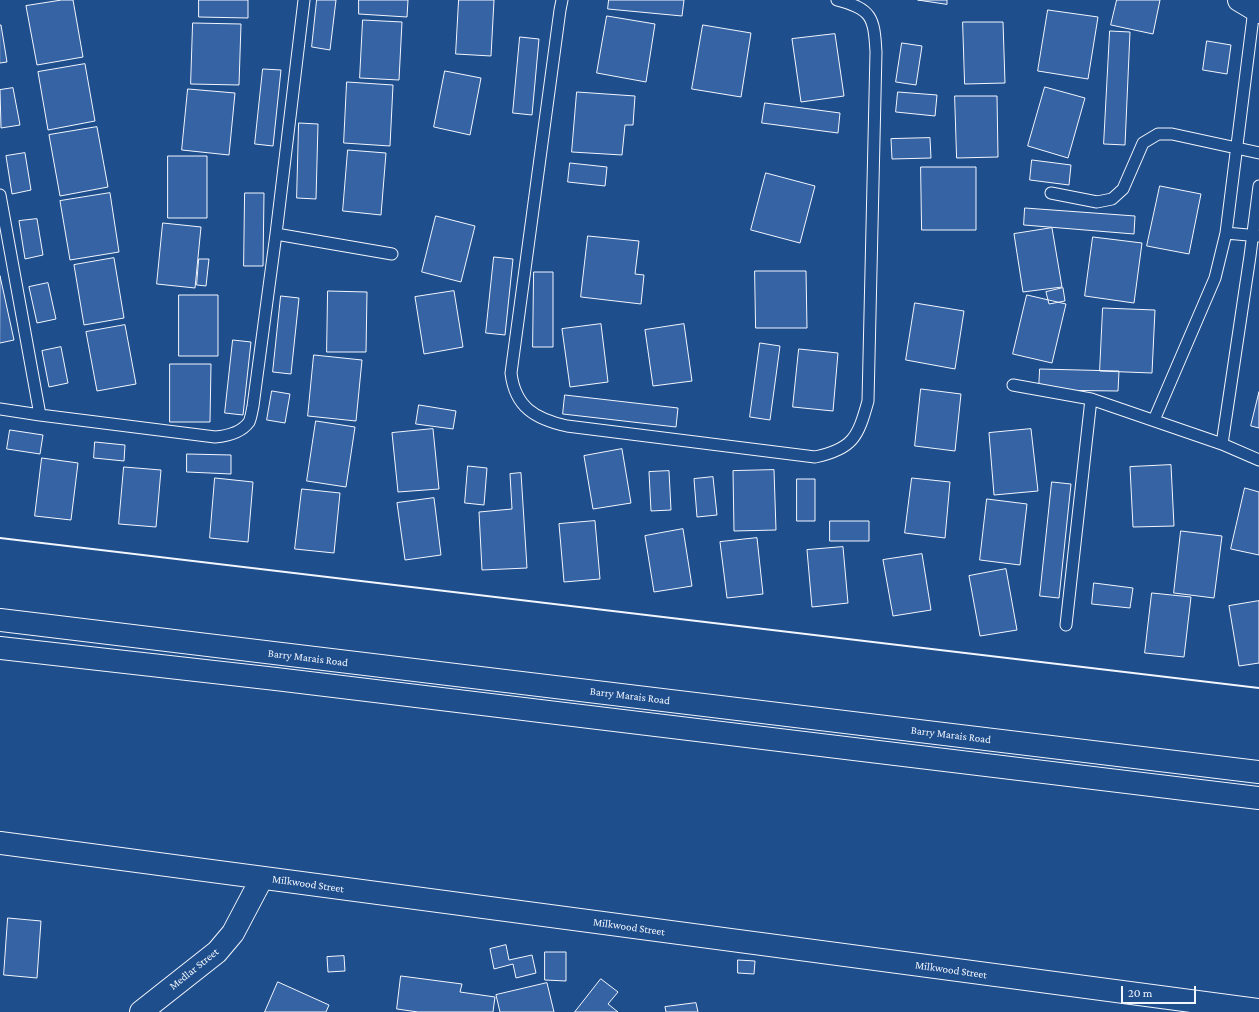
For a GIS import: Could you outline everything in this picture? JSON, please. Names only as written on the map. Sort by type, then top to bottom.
[{"type":"main road","name":"Barry Marais Road","points":[[0,620],[1259,772]]},
{"type":"main road","points":[[0,648],[276,679],[1259,798]]},
{"type":"main road","name":"Milkwood Street","points":[[0,843],[1259,1010]]},
{"type":"main road","name":"Medlar Street","points":[[141,1012],[217,952],[233,933],[262,878]]},
{"type":"lane","points":[[0,409],[215,437],[228,436],[238,431],[249,421],[253,406],[276,234],[304,0]]},
{"type":"lane","points":[[562,0],[511,373],[512,386],[518,398],[534,414],[551,422],[567,426],[815,457],[829,454],[844,448],[857,435],[868,401],[876,52],[875,32],[872,19],[864,10],[853,4],[837,0]]},
{"type":"lane","points":[[1154,420],[1215,278],[1226,233],[1237,148],[1251,7]]},
{"type":"lane","points":[[1052,193],[1097,202],[1112,199],[1123,189],[1143,143],[1158,134],[1172,134],[1259,154]]},
{"type":"lane","points":[[1222,444],[1256,236],[1259,186]]},
{"type":"lane","points":[[0,195],[40,415]]},
{"type":"lane","points":[[1226,233],[1256,236]]},
{"type":"lane","points":[[276,234],[392,254]]},
{"type":"lane","points":[[1013,385],[1091,399],[1222,444],[1259,460]]},
{"type":"lane","points":[[1066,625],[1091,399]]},
{"type":"building","points":[[62,0],[73,0],[83,57],[37,65],[26,6]]},
{"type":"building","points":[[199,0],[248,0],[248,18],[199,17]]},
{"type":"building","points":[[317,0],[336,0],[330,50],[312,47]]},
{"type":"building","points":[[359,0],[408,0],[407,17],[359,14]]},
{"type":"building","points":[[459,0],[494,0],[491,56],[456,54]]},
{"type":"building","points":[[609,0],[684,0],[682,16],[608,9]]},
{"type":"building","points":[[918,0],[947,0],[947,4]]},
{"type":"building","points":[[1117,0],[1160,0],[1153,34],[1111,25]]},
{"type":"building","points":[[1048,10],[1098,17],[1088,79],[1038,71]]},
{"type":"building","points":[[607,16],[655,24],[646,82],[597,73]]},
{"type":"building","points":[[363,20],[402,22],[399,80],[360,78]]},
{"type":"building","points":[[963,22],[1003,22],[1005,83],[965,84]]},
{"type":"building","points":[[193,23],[241,24],[239,85],[191,84]]},
{"type":"building","points":[[0,25],[7,62],[0,63]]},
{"type":"building","points":[[703,25],[751,33],[741,97],[692,89]]},
{"type":"building","points":[[1110,31],[1130,32],[1125,145],[1104,144]]},
{"type":"building","points":[[835,34],[844,96],[801,102],[792,39]]},
{"type":"building","points":[[520,37],[539,39],[532,115],[513,113]]},
{"type":"building","points":[[1207,41],[1231,45],[1227,74],[1203,70]]},
{"type":"building","points":[[902,43],[922,46],[916,85],[896,82]]},
{"type":"building","points":[[85,64],[95,121],[48,130],[38,72]]},
{"type":"building","points":[[263,69],[281,70],[273,146],[255,144]]},
{"type":"building","points":[[445,71],[481,78],[470,135],[434,127]]},
{"type":"building","points":[[347,82],[393,85],[390,146],[344,143]]},
{"type":"building","points":[[1045,87],[1085,98],[1068,158],[1028,146]]},
{"type":"building","points":[[13,88],[20,125],[1,128],[0,90]]},
{"type":"building","points":[[188,89],[235,93],[229,155],[182,150]]},
{"type":"building","points":[[577,92],[635,96],[633,125],[625,125],[622,155],[572,152]]},
{"type":"building","points":[[898,92],[937,95],[935,116],[896,112]]},
{"type":"building","points":[[955,96],[997,96],[998,157],[957,158]]},
{"type":"building","points":[[765,103],[840,113],[838,133],[762,123]]},
{"type":"building","points":[[299,123],[318,124],[316,199],[297,198]]},
{"type":"building","points":[[97,127],[108,187],[60,196],[49,135]]},
{"type":"building","points":[[930,138],[931,158],[892,159],[891,139]]},
{"type":"building","points":[[348,150],[386,153],[381,215],[343,211]]},
{"type":"building","points":[[25,153],[31,190],[12,194],[6,156]]},
{"type":"building","points":[[168,156],[207,156],[207,218],[168,218]]},
{"type":"building","points":[[1032,160],[1071,165],[1069,185],[1030,180]]},
{"type":"building","points":[[570,163],[607,167],[605,186],[568,182]]},
{"type":"building","points":[[921,167],[976,167],[976,230],[922,230]]},
{"type":"building","points":[[766,173],[815,186],[800,243],[751,230]]},
{"type":"building","points":[[1160,186],[1201,194],[1189,254],[1147,246]]},
{"type":"building","points":[[110,193],[119,252],[70,260],[60,201]]},
{"type":"building","points":[[245,193],[264,193],[263,266],[244,266]]},
{"type":"building","points":[[1025,208],[1135,216],[1134,234],[1024,225]]},
{"type":"building","points":[[436,216],[475,226],[461,282],[422,272]]},
{"type":"building","points":[[37,219],[43,255],[25,259],[19,221]]},
{"type":"building","points":[[163,223],[201,227],[195,288],[157,284]]},
{"type":"building","points":[[1052,228],[1062,287],[1023,292],[1014,234]]},
{"type":"building","points":[[588,236],[639,241],[635,274],[644,275],[641,304],[581,297]]},
{"type":"building","points":[[1093,237],[1142,243],[1134,303],[1085,296]]},
{"type":"building","points":[[494,257],[513,259],[505,335],[486,333]]},
{"type":"building","points":[[114,258],[124,318],[84,325],[74,265]]},
{"type":"building","points":[[199,259],[209,259],[206,286],[197,285]]},
{"type":"building","points":[[755,271],[806,271],[807,328],[756,328]]},
{"type":"building","points":[[534,272],[553,272],[553,347],[533,347]]},
{"type":"building","points":[[0,276],[14,340],[0,343]]},
{"type":"building","points":[[48,283],[56,319],[37,323],[29,287]]},
{"type":"building","points":[[1063,288],[1065,301],[1049,304],[1046,292]]},
{"type":"building","points":[[328,291],[367,292],[366,352],[327,352]]},
{"type":"building","points":[[454,291],[463,347],[424,354],[415,297]]},
{"type":"building","points":[[179,295],[218,295],[218,356],[179,356]]},
{"type":"building","points":[[1027,295],[1066,304],[1052,363],[1013,354]]},
{"type":"building","points":[[281,296],[299,298],[291,374],[273,372]]},
{"type":"building","points":[[915,303],[964,311],[955,369],[906,360]]},
{"type":"building","points":[[1103,308],[1155,310],[1152,373],[1100,371]]},
{"type":"building","points":[[601,324],[608,382],[570,387],[562,329]]},
{"type":"building","points":[[684,324],[692,381],[653,386],[645,330]]},
{"type":"building","points":[[125,325],[136,384],[97,391],[86,332]]},
{"type":"building","points":[[233,340],[251,342],[243,415],[225,413]]},
{"type":"building","points":[[760,343],[780,346],[770,420],[750,417]]},
{"type":"building","points":[[61,347],[68,383],[49,387],[42,351]]},
{"type":"building","points":[[799,349],[838,353],[833,411],[793,407]]},
{"type":"building","points":[[314,355],[362,360],[356,421],[308,416]]},
{"type":"building","points":[[170,364],[211,364],[210,422],[170,422]]},
{"type":"building","points":[[1040,369],[1119,371],[1118,391],[1039,390]]},
{"type":"building","points":[[921,389],[961,394],[955,451],[915,446]]},
{"type":"building","points":[[272,391],[290,394],[285,423],[267,420]]},
{"type":"building","points":[[1259,392],[1259,428],[1251,426]]},
{"type":"building","points":[[565,395],[678,408],[676,427],[563,414]]},
{"type":"building","points":[[419,405],[456,411],[453,429],[416,424]]},
{"type":"building","points":[[316,421],[355,427],[346,487],[307,481]]},
{"type":"building","points":[[433,429],[439,489],[398,492],[392,433]]},
{"type":"building","points":[[1031,429],[1038,491],[994,495],[989,433]]},
{"type":"building","points":[[10,430],[43,435],[40,454],[7,449]]},
{"type":"building","points":[[95,442],[125,445],[124,461],[94,458]]},
{"type":"building","points":[[622,449],[631,503],[593,509],[584,456]]},
{"type":"building","points":[[187,454],[231,455],[231,474],[187,472]]},
{"type":"building","points":[[42,458],[78,463],[71,520],[35,516]]},
{"type":"building","points":[[1171,465],[1174,526],[1133,527],[1130,467]]},
{"type":"building","points":[[468,466],[487,468],[484,505],[465,503]]},
{"type":"building","points":[[124,467],[161,470],[156,527],[119,524]]},
{"type":"building","points":[[774,470],[776,530],[734,531],[733,471]]},
{"type":"building","points":[[669,471],[671,510],[651,511],[649,472]]},
{"type":"building","points":[[521,473],[527,568],[482,570],[479,512],[512,509],[510,474]]},
{"type":"building","points":[[713,477],[717,515],[697,517],[694,479]]},
{"type":"building","points":[[215,478],[253,482],[248,542],[210,538]]},
{"type":"building","points":[[912,478],[950,482],[945,538],[905,533]]},
{"type":"building","points":[[797,479],[815,479],[815,521],[797,521]]},
{"type":"building","points":[[1052,482],[1071,484],[1059,598],[1040,596]]},
{"type":"building","points":[[1245,488],[1259,492],[1259,555],[1231,549]]},
{"type":"building","points":[[302,489],[340,493],[334,553],[295,549]]},
{"type":"building","points":[[434,498],[441,555],[405,560],[397,503]]},
{"type":"building","points":[[987,499],[1027,504],[1020,565],[980,560]]},
{"type":"building","points":[[595,521],[600,579],[564,582],[559,524]]},
{"type":"building","points":[[830,521],[869,521],[869,541],[830,541]]},
{"type":"building","points":[[683,529],[692,586],[654,592],[645,536]]},
{"type":"building","points":[[1181,531],[1222,536],[1214,598],[1174,593]]},
{"type":"building","points":[[757,538],[763,594],[727,598],[720,542]]},
{"type":"building","points":[[843,547],[848,603],[812,607],[807,550]]},
{"type":"building","points":[[922,554],[931,610],[893,616],[883,560]]},
{"type":"building","points":[[1006,569],[1017,630],[980,636],[969,576]]},
{"type":"building","points":[[1094,583],[1133,588],[1130,608],[1092,604]]},
{"type":"building","points":[[1152,593],[1191,597],[1184,657],[1145,653]]},
{"type":"building","points":[[1259,601],[1259,663],[1239,666],[1229,606]]},
{"type":"building","points":[[8,918],[41,921],[37,978],[4,975]]},
{"type":"building","points":[[506,945],[509,960],[532,955],[536,973],[516,978],[513,964],[494,969],[490,949]]},
{"type":"building","points":[[545,952],[566,952],[566,981],[545,980]]},
{"type":"building","points":[[344,956],[345,971],[328,972],[327,957]]},
{"type":"building","points":[[738,960],[755,961],[754,974],[738,973]]},
{"type":"building","points":[[401,976],[462,984],[460,992],[495,997],[493,1012],[418,1012],[397,1009]]},
{"type":"building","points":[[601,979],[618,992],[608,1004],[618,1012],[575,1012]]},
{"type":"building","points":[[278,982],[329,1005],[326,1012],[265,1012]]},
{"type":"building","points":[[547,983],[554,1012],[500,1012],[496,995]]},
{"type":"building","points":[[696,1003],[698,1012],[666,1012],[665,1007]]},
{"type":"wall","points":[[0,538],[1259,688]]}]
